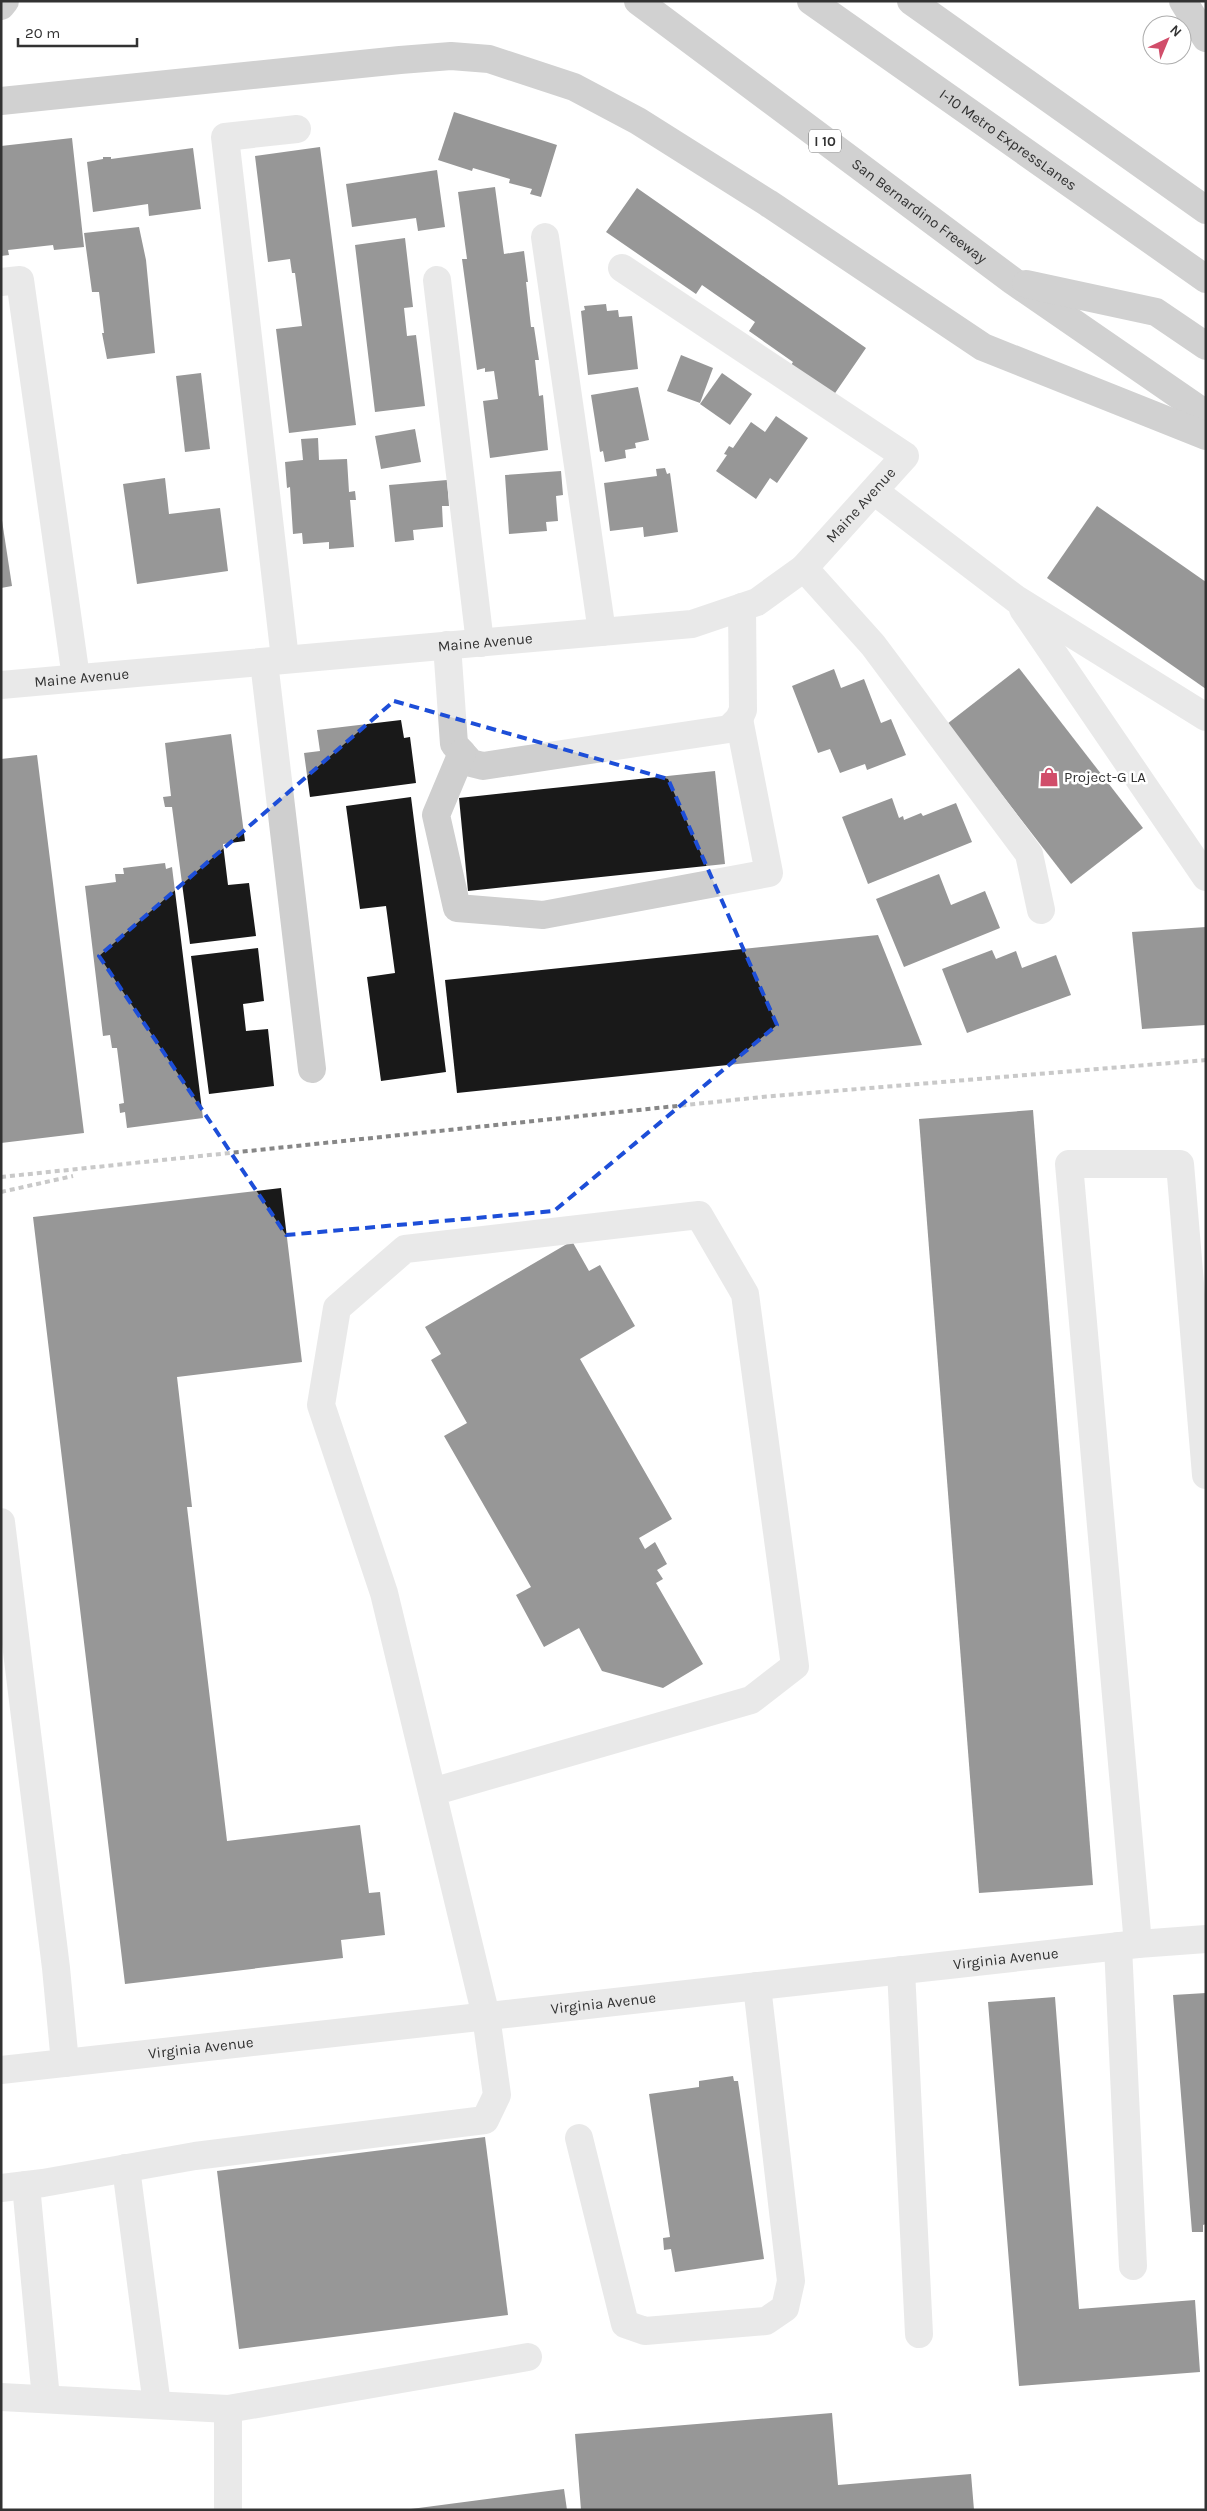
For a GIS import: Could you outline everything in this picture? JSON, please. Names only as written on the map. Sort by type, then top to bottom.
[{"type":"highway","points":[[1,6],[5,1]]},
{"type":"highway","name":"San Bernardino Freeway","points":[[638,1],[1012,281],[1206,414]]},
{"type":"highway","name":"I-10 Metro ExpressLanes","points":[[812,1],[1206,279]]},
{"type":"highway","points":[[911,1],[1206,210]]},
{"type":"highway","points":[[1183,1],[1206,38]]},
{"type":"highway","points":[[1,102],[400,60],[451,56],[489,59],[574,86],[638,121],[768,203],[983,347],[1206,436]]},
{"type":"highway","points":[[1012,281],[1156,312],[1206,346]]},
{"type":"street","points":[[297,129],[225,137],[312,1069]]},
{"type":"street","points":[[545,237],[602,632]]},
{"type":"street","name":"Maine Avenue","points":[[1,685],[692,624],[757,602],[804,568],[905,456],[622,268]]},
{"type":"street","points":[[1,282],[20,280],[76,678]]},
{"type":"street","points":[[437,280],[480,643]]},
{"type":"street","points":[[874,491],[1016,599],[1206,717]]},
{"type":"street","points":[[804,568],[873,645],[1030,854],[1041,910]]},
{"type":"street","points":[[1016,599],[1206,877]]},
{"type":"street","points":[[447,646],[454,744],[471,763],[483,766],[729,729],[739,719],[743,710],[742,607]]},
{"type":"street","points":[[462,753],[436,815],[457,908],[544,915],[769,873],[739,719]]},
{"type":"street","points":[[1133,2266],[1128,1945],[1069,1164],[1180,1164],[1206,1475]]},
{"type":"street","points":[[46,2399],[14,2186],[195,2156],[485,2120],[497,2094],[486,2016],[384,1593],[321,1405],[336,1308],[405,1249],[699,1215],[745,1294],[795,1666],[751,1700],[432,1792]]},
{"type":"street","points":[[1,1522],[56,1968],[65,2063]]},
{"type":"street","name":"Virginia Avenue","points":[[1,2070],[1128,1945],[1206,1939]]},
{"type":"street","points":[[901,1970],[919,2334]]},
{"type":"street","points":[[579,2138],[625,2324],[645,2331],[766,2321],[785,2308],[791,2281],[757,1986]]},
{"type":"street","points":[[126,2168],[157,2405]]},
{"type":"street","points":[[1,2397],[228,2409],[528,2357]]},
{"type":"street","points":[[228,2409],[228,2510]]},
{"type":"highlighted area","points":[[394,701],[668,779],[777,1025],[554,1211],[286,1235],[99,956]]},
{"type":"building","points":[[454,112],[557,145],[541,197],[530,194],[532,189],[509,183],[510,179],[473,168],[472,171],[438,160]]},
{"type":"building","points":[[72,138],[84,247],[54,250],[53,245],[8,250],[9,255],[1,256],[1,146]]},
{"type":"building","points":[[320,147],[356,425],[289,433],[276,329],[302,326],[295,273],[292,273],[290,259],[268,262],[255,156]]},
{"type":"building","points":[[193,148],[201,209],[149,216],[148,204],[93,212],[87,162],[103,159],[103,157],[111,157],[111,159]]},
{"type":"building","points":[[437,170],[445,227],[418,231],[416,218],[352,227],[346,184]]},
{"type":"building","points":[[495,187],[504,254],[524,251],[531,327],[534,327],[539,360],[535,360],[539,396],[543,395],[548,450],[490,458],[483,401],[498,399],[494,371],[485,372],[485,368],[477,370],[462,259],[467,259],[458,192]]},
{"type":"building","points":[[637,188],[866,348],[831,399],[788,370],[793,362],[749,331],[755,322],[702,285],[696,294],[606,232]]},
{"type":"building","points":[[139,227],[146,260],[155,353],[107,359],[102,333],[104,333],[99,292],[92,292],[84,233]]},
{"type":"building","points":[[405,238],[413,307],[404,308],[407,336],[416,335],[425,406],[375,412],[355,245]]},
{"type":"building","points":[[606,304],[607,311],[618,310],[619,317],[632,316],[638,369],[588,375],[581,311],[585,310],[584,306]]},
{"type":"building","points":[[681,355],[713,368],[700,403],[667,391]]},
{"type":"building","points":[[201,373],[210,449],[185,452],[176,376]]},
{"type":"building","points":[[722,373],[752,394],[730,425],[700,404]]},
{"type":"building","points":[[638,387],[649,440],[635,443],[636,448],[625,450],[626,458],[605,462],[603,451],[600,452],[591,395]]},
{"type":"building","points":[[776,416],[808,438],[777,483],[770,478],[756,499],[716,471],[727,455],[724,454],[729,446],[733,448],[751,422],[765,432]]},
{"type":"building","points":[[415,429],[421,462],[381,469],[375,436]]},
{"type":"building","points":[[318,438],[319,460],[347,459],[349,492],[355,491],[356,500],[350,500],[354,547],[329,549],[329,542],[303,544],[302,533],[293,534],[290,487],[287,488],[285,462],[303,460],[301,439]]},
{"type":"building","points":[[665,468],[667,474],[670,473],[678,532],[644,537],[643,527],[610,531],[604,483],[657,476],[656,469]]},
{"type":"building","points":[[561,471],[563,495],[556,496],[558,521],[546,522],[547,531],[509,534],[505,475]]},
{"type":"building","points":[[165,478],[169,514],[220,508],[228,571],[137,584],[123,484]]},
{"type":"building","points":[[447,480],[449,506],[442,506],[443,527],[413,530],[414,540],[395,542],[389,485]]},
{"type":"building","points":[[1097,506],[1206,582],[1206,689],[1047,578]]},
{"type":"building","points":[[1,514],[12,586],[1,588]]},
{"type":"building","points":[[1019,668],[1143,828],[1071,884],[947,724]]},
{"type":"building","points":[[834,669],[841,688],[864,679],[881,723],[891,719],[906,755],[867,770],[865,764],[840,773],[830,749],[818,753],[792,686]]},
{"type":"building","points":[[401,720],[404,738],[410,737],[416,783],[310,797],[304,753],[320,751],[317,730]]},
{"type":"building","points":[[231,734],[245,841],[223,844],[228,885],[249,883],[256,936],[190,944],[172,807],[165,807],[163,797],[171,796],[165,743]]},
{"type":"building","points":[[37,755],[84,1133],[1,1143],[1,759]]},
{"type":"building","points":[[715,771],[725,864],[468,891],[459,798]]},
{"type":"building","points":[[411,797],[446,1072],[381,1081],[367,977],[395,973],[386,906],[360,909],[346,806]]},
{"type":"building","points":[[892,798],[899,818],[903,816],[904,820],[921,813],[923,816],[956,803],[972,842],[868,884],[842,817]]},
{"type":"building","points":[[165,863],[166,869],[172,867],[203,1118],[127,1128],[125,1112],[120,1113],[119,1104],[124,1103],[117,1048],[112,1048],[110,1035],[103,1036],[85,886],[116,882],[115,874],[124,874],[123,868]]},
{"type":"building","points":[[939,874],[951,905],[985,891],[1000,928],[904,967],[876,899]]},
{"type":"building","points":[[1206,927],[1206,1025],[1142,1029],[1132,932]]},
{"type":"building","points":[[878,935],[922,1045],[457,1093],[445,980]]},
{"type":"building","points":[[258,948],[264,1001],[243,1004],[246,1031],[268,1029],[274,1086],[209,1094],[191,956]]},
{"type":"building","points":[[992,950],[996,959],[1016,951],[1022,968],[1056,955],[1071,995],[967,1033],[942,969]]},
{"type":"building","points":[[1033,1110],[1093,1885],[979,1893],[919,1119]]},
{"type":"building","points":[[281,1188],[302,1362],[177,1377],[192,1507],[187,1507],[227,1841],[360,1825],[369,1893],[380,1892],[385,1935],[341,1940],[343,1958],[125,1984],[33,1217]]},
{"type":"building","points":[[572,1241],[589,1271],[600,1265],[635,1326],[580,1359],[672,1519],[639,1538],[645,1549],[655,1542],[667,1564],[657,1570],[663,1579],[656,1583],[703,1664],[663,1688],[602,1671],[579,1628],[544,1647],[516,1595],[531,1587],[444,1436],[467,1423],[431,1360],[441,1354],[425,1327]]},
{"type":"building","points":[[1206,1993],[1206,2224],[1203,2225],[1203,2232],[1192,2232],[1173,1995]]},
{"type":"building","points":[[1055,1997],[1079,2309],[1195,2300],[1200,2372],[1019,2386],[988,2002]]},
{"type":"building","points":[[733,2076],[734,2081],[738,2081],[764,2259],[675,2272],[671,2249],[664,2250],[663,2238],[670,2237],[649,2094],[699,2087],[699,2081]]},
{"type":"building","points":[[485,2137],[508,2315],[239,2349],[217,2171]]},
{"type":"building","points":[[832,2413],[838,2485],[971,2474],[974,2510],[581,2510],[575,2434]]},
{"type":"building","points":[[564,2489],[567,2510],[411,2510],[411,2509]]},
{"type":"railway","points":[[1,1177],[762,1097],[1206,1060]]},
{"type":"railway","points":[[1,1192],[73,1176]]},
{"type":"place","name":"Project-G LA","points":[[1049,777]]}]
